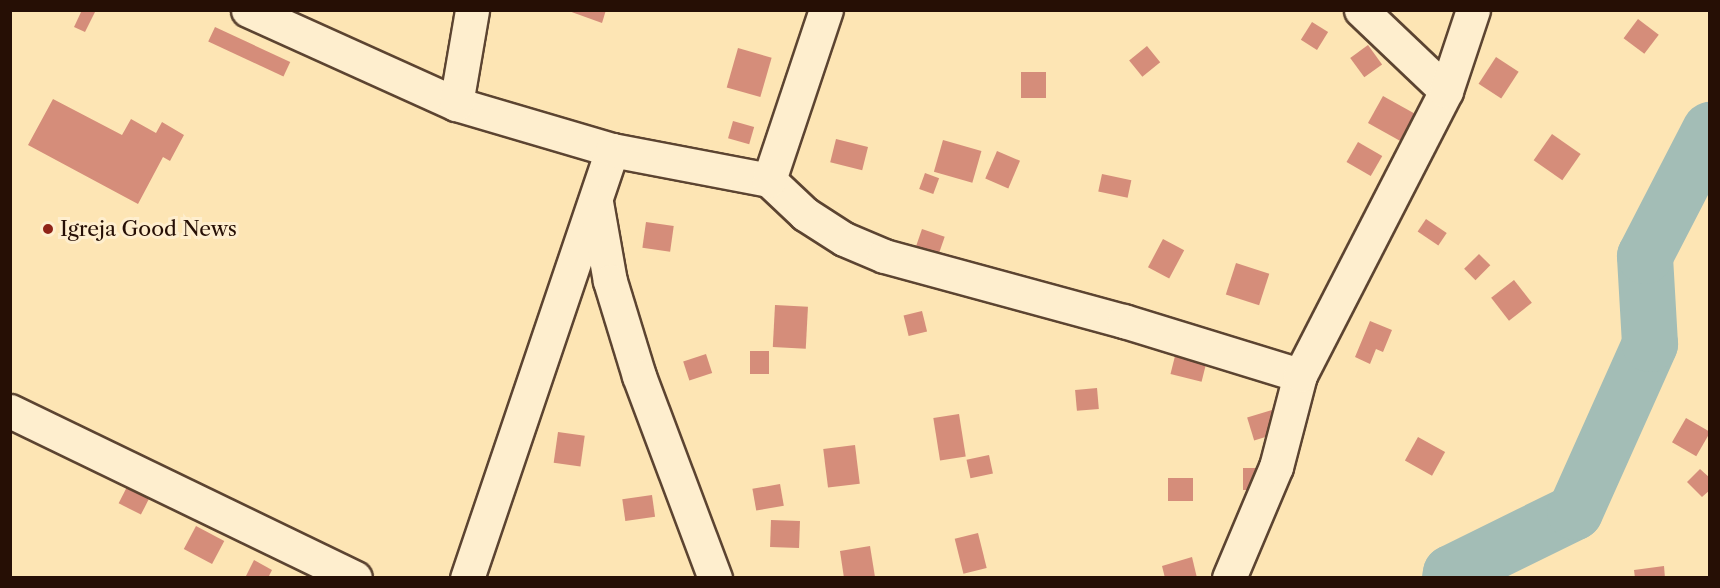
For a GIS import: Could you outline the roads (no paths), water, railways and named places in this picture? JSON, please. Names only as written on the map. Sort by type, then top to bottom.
[{"type":"street","points":[[248,10],[456,104],[612,150],[769,180],[805,214],[844,239],[884,256],[1124,321],[1300,375]]},
{"type":"street","points":[[456,104],[472,10]]},
{"type":"street","points":[[769,180],[825,10]]},
{"type":"street","points":[[1361,10],[1446,91]]},
{"type":"street","points":[[1230,578],[1276,467],[1300,375],[1446,91],[1473,10]]},
{"type":"street","points":[[467,578],[612,150]]},
{"type":"street","points":[[595,200],[610,281],[639,376],[715,578]]},
{"type":"street","points":[[10,411],[355,578]]},
{"type":"waterway","points":[[1450,578],[1451,573],[1575,512],[1650,344],[1645,256],[1710,130]]},
{"type":"place","name":"Igreja Good News","points":[[48,229]]}]
